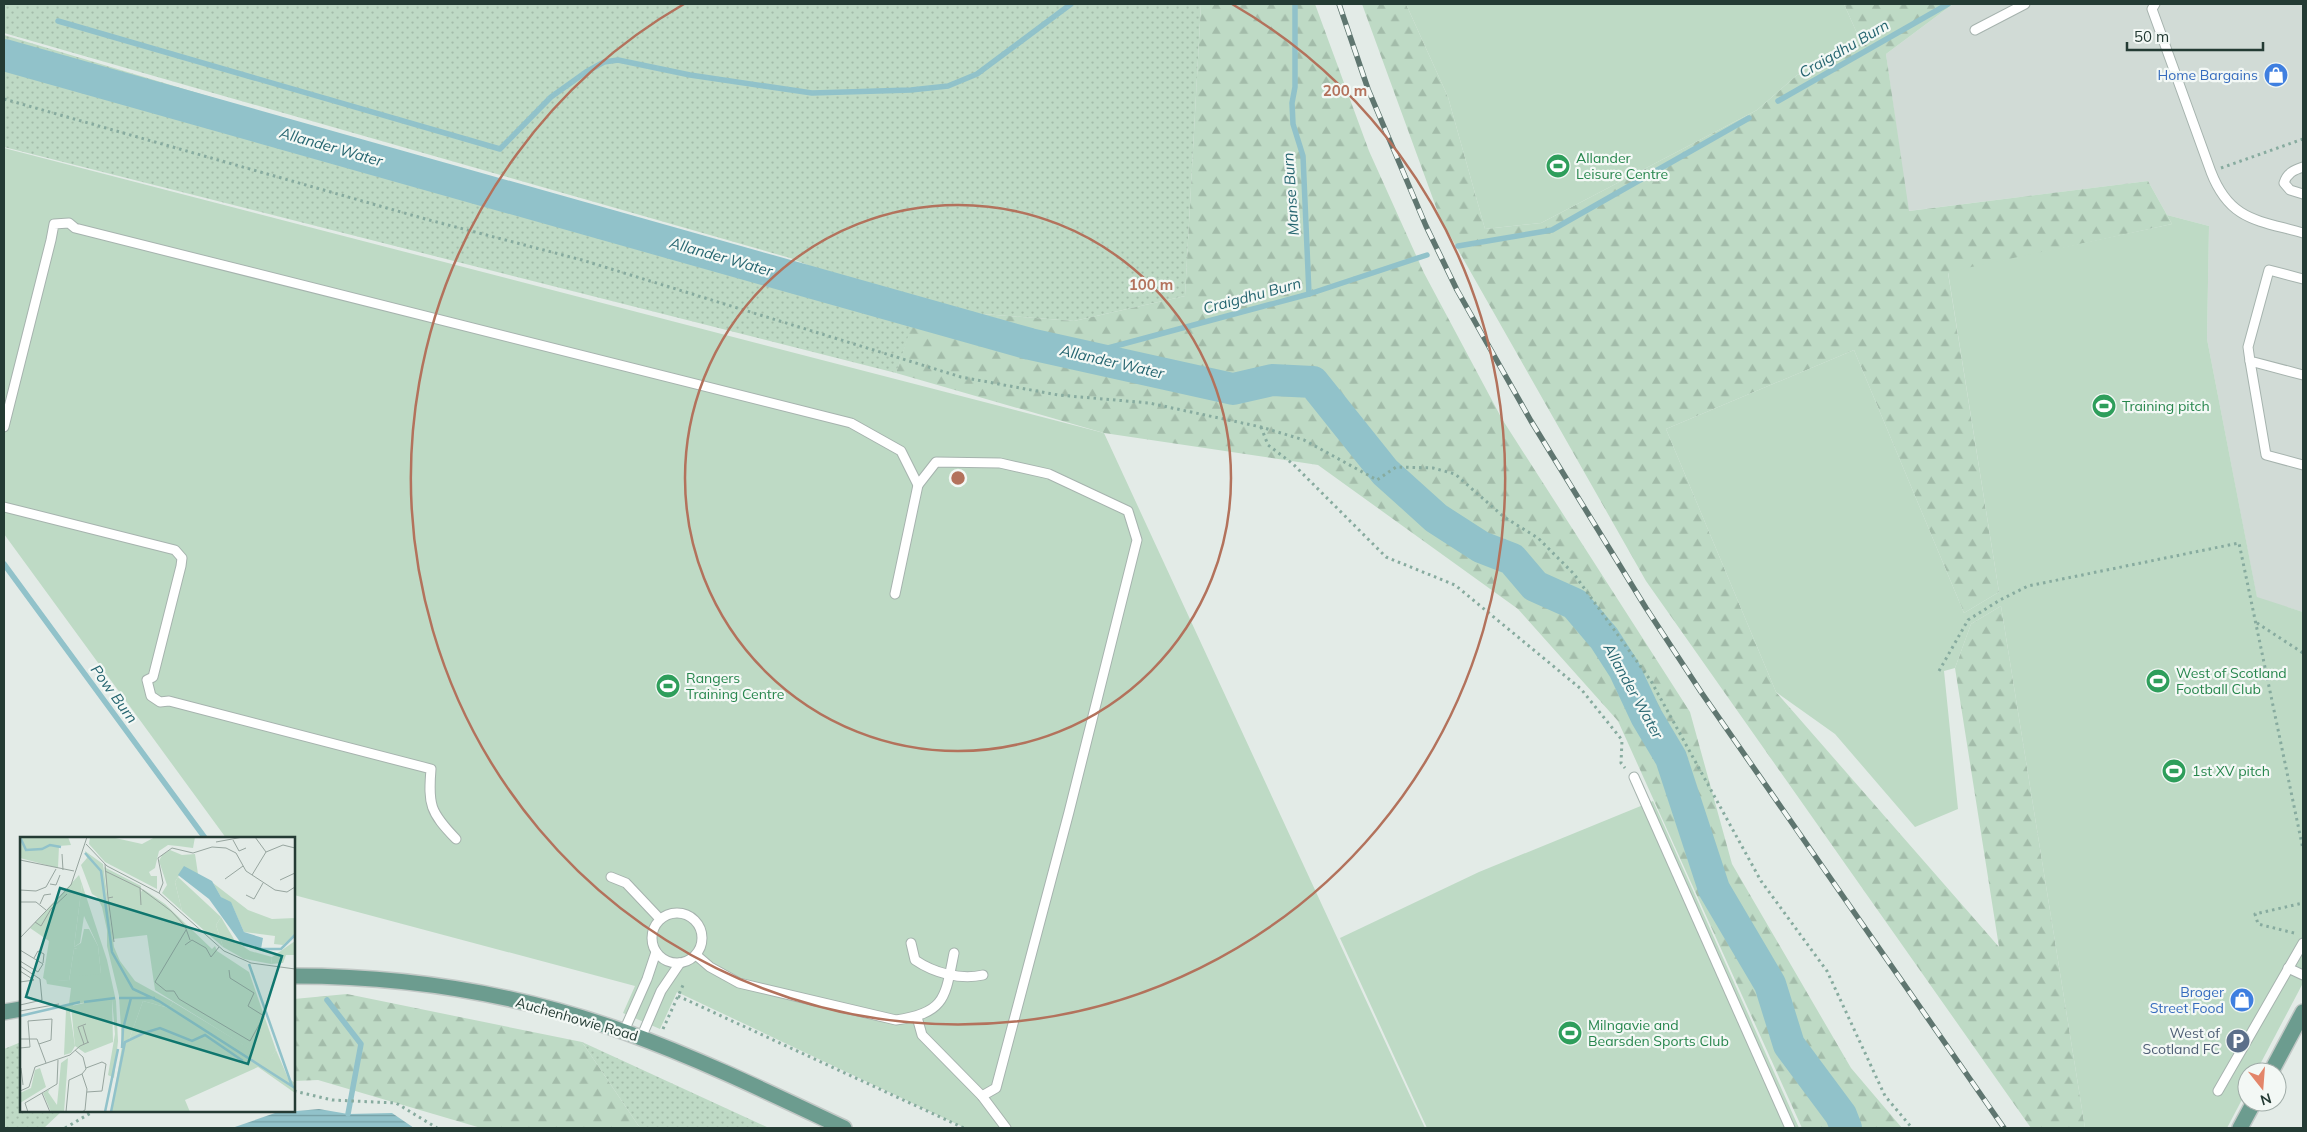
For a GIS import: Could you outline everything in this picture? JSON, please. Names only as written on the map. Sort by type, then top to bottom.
[{"type":"main road","name":"Auchenhowie Road","points":[[295,976],[338,976],[412,982],[485,994],[563,1012],[624,1031],[712,1066],[844,1128]]},
{"type":"main road","points":[[4,1012],[20,1009]]},
{"type":"main road","points":[[2276,1062],[2303,1012]]},
{"type":"main road","points":[[2240,1128],[2249,1112]]},
{"type":"lane","points":[[1975,30],[2024,4]]},
{"type":"lane","points":[[2155,4],[2152,8],[2211,172],[2221,194],[2232,208],[2249,217],[2303,233]]},
{"type":"lane","points":[[2303,167],[2293,171],[2286,177],[2284,182],[2290,190],[2303,194]]},
{"type":"lane","points":[[4,427],[51,240],[51,233],[54,224],[69,223],[75,228],[851,423],[901,451],[918,484]]},
{"type":"lane","points":[[2303,279],[2269,270],[2248,347],[2266,455],[2303,465]]},
{"type":"lane","points":[[2250,361],[2303,375]]},
{"type":"lane","points":[[895,594],[918,484],[936,462],[1000,462],[1050,474],[1128,511],[1137,540],[1069,812],[996,1088],[982,1096]]},
{"type":"lane","points":[[4,507],[175,550],[182,558],[181,566],[153,677],[147,680],[151,696],[160,702],[169,701],[430,769],[429,797],[438,821],[456,839]]},
{"type":"lane","points":[[1634,777],[1790,1128]]},
{"type":"lane","points":[[611,877],[626,883],[660,919]]},
{"type":"lane","points":[[642,1038],[661,991],[680,963],[696,955],[703,937],[695,920],[684,913],[678,912],[671,913],[660,919],[653,931],[652,938],[656,952],[666,961],[680,963]]},
{"type":"lane","points":[[911,942],[915,960],[926,968],[968,978],[983,975]]},
{"type":"lane","points":[[2218,1091],[2303,943]]},
{"type":"lane","points":[[624,1031],[647,979],[656,952]]},
{"type":"lane","points":[[696,955],[710,967],[739,983],[896,1020],[917,1017],[935,1007],[945,995],[954,953]]},
{"type":"lane","points":[[2288,968],[2303,975]]},
{"type":"lane","points":[[917,1017],[922,1035],[982,1096],[1006,1128]]},
{"type":"path","points":[[4,99],[420,217],[582,260],[962,377],[1058,395],[1149,403],[1261,427],[1304,440],[1376,480],[1396,467],[1433,468],[1455,474],[1504,517],[1538,538],[1574,574],[1651,681],[1761,881],[1827,971],[1885,1096],[1912,1128]]},
{"type":"path","points":[[2211,172],[2303,139]]},
{"type":"path","points":[[1261,427],[1268,445],[1293,464],[1386,557],[1456,585],[1581,688],[1622,740],[1621,763],[1634,777]]},
{"type":"path","points":[[1939,671],[1968,620],[2000,600],[2028,586],[2239,543],[2303,849]]},
{"type":"path","points":[[2256,623],[2303,653]]},
{"type":"path","points":[[2303,903],[2256,914],[2258,924],[2303,935]]},
{"type":"path","points":[[656,1044],[687,978]]},
{"type":"path","points":[[678,996],[964,1128]]},
{"type":"path","points":[[295,1091],[332,1100],[396,1103],[437,1128]]},
{"type":"path","points":[[65,1128],[92,1112]]},
{"type":"shaded area","points":[[1953,4],[2303,4],[2303,612],[2257,598],[2207,339],[2209,226],[2167,215],[2148,181],[1908,211],[1886,54]]},
{"type":"green space","points":[[4,4],[1201,4],[1185,296],[1074,321],[918,309],[896,373],[4,147],[4,35],[910,306],[790,258],[4,33]]},
{"type":"green space","points":[[1201,4],[1315,4],[1369,151],[1424,273],[1502,419],[1690,712],[1732,864],[1851,1068],[1902,1128],[1802,1128],[1618,721],[1518,609],[1318,465],[1104,433],[896,373],[917,309],[1074,321],[1185,296]]},
{"type":"green space","points":[[1362,4],[1406,4],[1448,97],[1485,229],[1541,223],[1757,110],[1797,75],[1830,66],[1860,40],[1844,4],[1953,4],[1886,54],[1909,211],[2148,181],[2172,224],[1948,273],[1999,592],[1964,613],[1854,350],[1666,429],[1776,692],[1999,947],[1955,668],[1971,624],[2001,606],[2085,1128],[2031,1128],[1646,581],[1440,218]]},
{"type":"green space","name":"Allander Leisure Centre","points":[[1406,4],[1844,4],[1860,40],[1830,66],[1797,75],[1757,110],[1541,223],[1485,229],[1448,97]]},
{"type":"green space","name":"Rangers Training Centre","points":[[4,148],[1104,433],[1425,1128],[965,1128],[677,992],[660,1029],[623,1013],[635,986],[295,895],[295,837],[225,837],[4,534]]},
{"type":"green space","name":"West of Scotland Football Club","points":[[2167,215],[2209,226],[2207,339],[2257,597],[2303,612],[2303,983],[2261,1062],[2237,1062],[2237,1109],[2227,1128],[2085,1128],[2001,606],[1971,624],[1955,668],[1944,671],[1958,809],[1915,827],[1835,734],[1776,692],[1666,429],[1854,350],[1964,613],[1999,592],[1948,272],[2172,224]]},
{"type":"green space","name":"Milngavie and Bearsden Sports Club","points":[[1653,801],[1799,1128],[1427,1128],[1340,938],[1479,872]]},
{"type":"green space","points":[[347,994],[582,1042],[640,1128],[481,1128],[318,1080],[295,1081],[295,999]]},
{"type":"green space","points":[[20,1042],[20,1112],[61,1112],[44,1128],[4,1128],[4,1049]]},
{"type":"green space","points":[[582,1042],[769,1128],[640,1128]]},
{"type":"water","points":[[319,1109],[348,1114],[392,1113],[414,1128],[232,1128],[275,1113]]},
{"type":"waterway","points":[[58,21],[500,149],[551,97],[586,72],[604,62],[618,60],[690,75],[812,93],[911,90],[948,86],[977,74],[1071,4]]},
{"type":"waterway","name":"Manse Burn","points":[[1295,4],[1293,124],[1303,156],[1309,294]]},
{"type":"waterway","name":"Craigdhu Burn","points":[[1778,101],[1948,4]]},
{"type":"waterway","name":"Allander Water","points":[[4,55],[1030,344],[1233,389],[1272,380],[1313,382],[1385,472],[1436,518],[1481,547],[1512,559],[1535,586],[1575,604],[1604,638],[1624,669],[1646,716],[1671,758],[1714,889],[1770,984],[1789,1045],[1841,1115],[1846,1128]]},
{"type":"waterway","name":"Craigdhu Burn","points":[[1458,246],[1552,230],[1749,118]]},
{"type":"waterway","name":"Craigdhu Burn","points":[[1082,355],[1309,294],[1427,255]]},
{"type":"waterway","name":"Pow Burn","points":[[4,564],[204,837]]},
{"type":"waterway","name":"Pow Burn","points":[[327,1000],[361,1044],[348,1114]]},
{"type":"railway","points":[[1339,4],[1368,89],[1426,226],[1457,290],[1531,421],[1646,608],[1701,692],[2004,1128]]},
{"type":"place","name":"Home Bargains","points":[[2276,75]]},
{"type":"place","name":"Allander Leisure Centre","points":[[1558,166]]},
{"type":"place","name":"Training pitch","points":[[2104,406]]},
{"type":"place","name":"West of Scotland Football Club","points":[[2158,681]]},
{"type":"place","name":"Rangers Training Centre","points":[[668,686]]},
{"type":"place","name":"1st XV pitch","points":[[2174,771]]},
{"type":"place","name":"Broger Street Food","points":[[2242,1000]]},
{"type":"place","name":"Milngavie and Bearsden Sports Club","points":[[1570,1033]]},
{"type":"place","name":"West of Scotland FC","points":[[2238,1041]]}]
